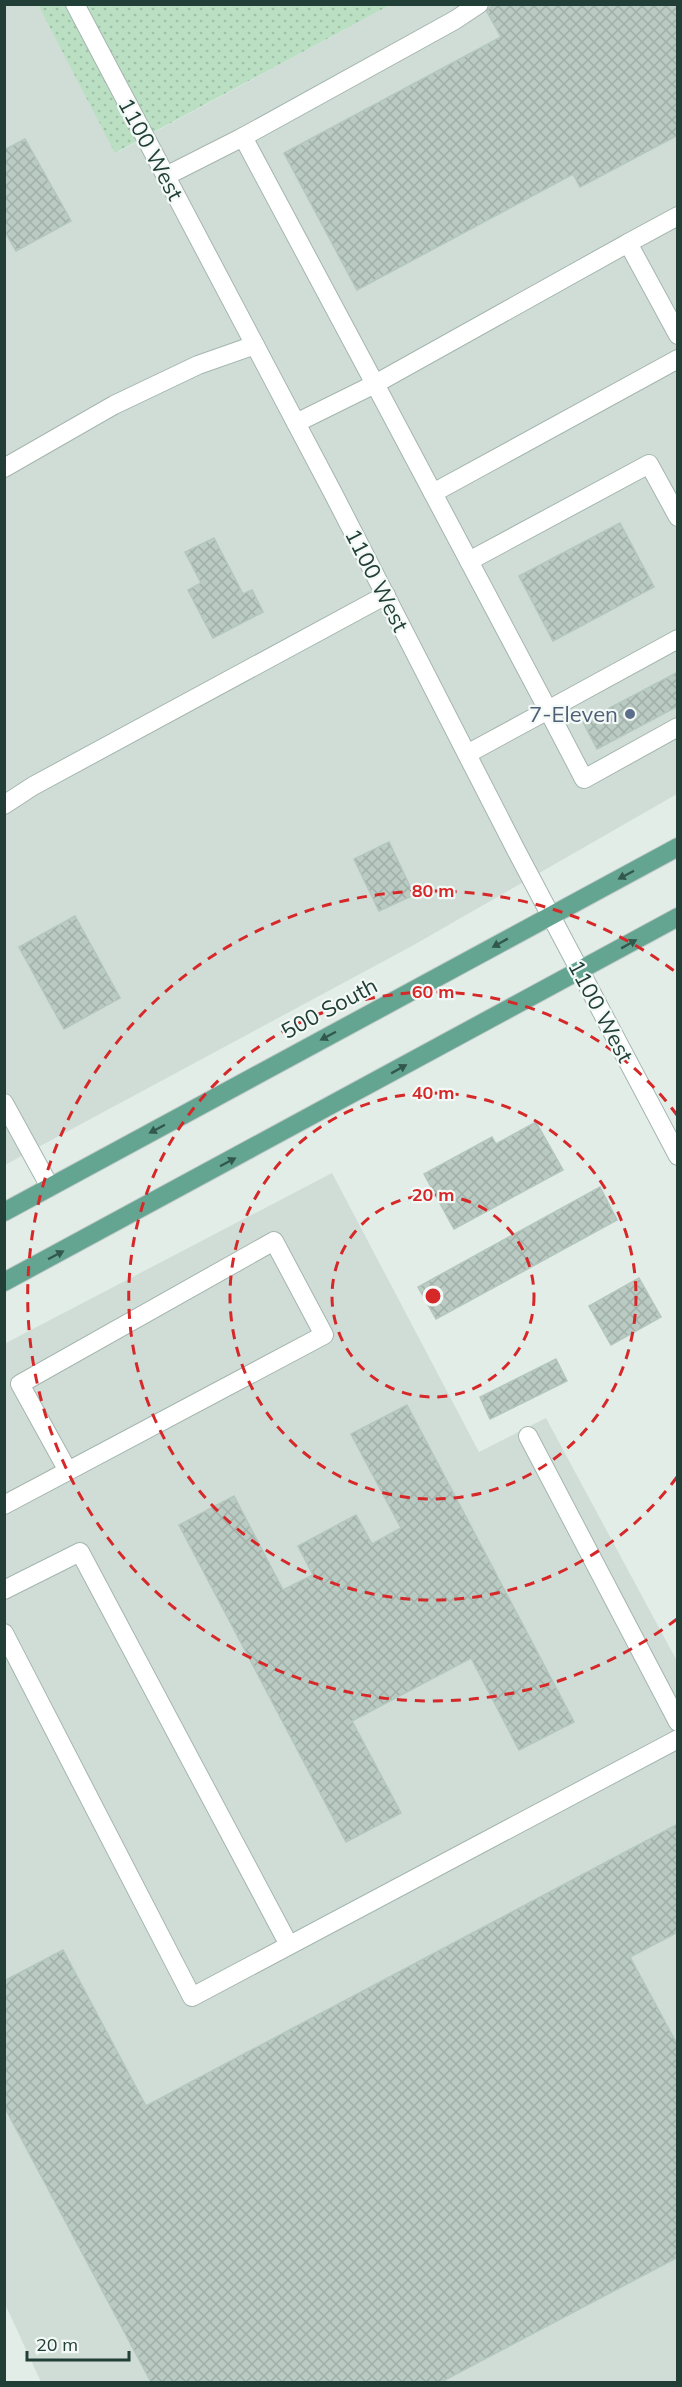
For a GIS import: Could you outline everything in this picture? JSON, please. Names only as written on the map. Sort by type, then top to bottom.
[{"type":"main road","name":"500 South","points":[[4,1212],[678,847]]},
{"type":"main road","points":[[4,1282],[678,917]]},
{"type":"street","name":"1100 West","points":[[75,4],[678,1156]]},
{"type":"street","points":[[166,176],[243,137],[455,20],[479,4]]},
{"type":"street","points":[[243,137],[584,779],[678,727]]},
{"type":"street","points":[[296,423],[375,384],[678,216]]},
{"type":"street","points":[[628,243],[678,335]]},
{"type":"street","points":[[4,468],[114,405],[198,365],[255,345]]},
{"type":"street","points":[[433,493],[678,359]]},
{"type":"street","points":[[469,561],[649,464],[678,518]]},
{"type":"street","points":[[4,805],[33,786],[386,596]]},
{"type":"street","points":[[467,754],[678,639]]},
{"type":"street","points":[[4,1103],[50,1187]]},
{"type":"street","points":[[4,1505],[69,1471],[324,1335],[274,1241],[20,1384],[69,1471]]},
{"type":"street","points":[[528,1436],[678,1722]]},
{"type":"street","points":[[4,1590],[80,1551],[289,1946]]},
{"type":"street","points":[[4,1633],[192,1997],[678,1739]]},
{"type":"shaded area","points":[[5,5],[38,5],[116,153],[390,5],[677,5],[677,794],[412,946],[5,1165]]},
{"type":"shaded area","points":[[332,1173],[479,1452],[546,1418],[677,1661],[677,2382],[41,2382],[4,2302],[4,1344]]},
{"type":"green space","points":[[38,5],[390,5],[115,153]]},
{"type":"building","points":[[496,4],[678,4],[678,135],[580,187],[573,174],[357,290],[284,153],[501,37],[486,10]]},
{"type":"building","points":[[25,139],[71,221],[16,251],[4,230],[4,150]]},
{"type":"building","points":[[620,523],[654,587],[553,641],[519,576]]},
{"type":"building","points":[[214,538],[243,594],[252,590],[263,612],[213,638],[188,590],[201,583],[185,552]]},
{"type":"building","name":"7-Eleven","points":[[678,672],[678,706],[597,749],[583,722]]},
{"type":"building","points":[[389,842],[414,895],[379,911],[354,859]]},
{"type":"building","points":[[75,916],[120,998],[64,1029],[19,947]]},
{"type":"building","points":[[536,1122],[563,1170],[454,1229],[424,1174],[492,1137],[496,1144]]},
{"type":"building","points":[[600,1187],[617,1220],[436,1319],[418,1287]]},
{"type":"building","points":[[639,1278],[661,1317],[611,1345],[589,1306]]},
{"type":"building","points":[[556,1359],[567,1381],[490,1419],[480,1397]]},
{"type":"building","points":[[407,1405],[574,1722],[519,1750],[471,1658],[352,1721],[401,1813],[346,1842],[179,1525],[234,1496],[283,1590],[313,1575],[298,1546],[356,1515],[372,1544],[401,1528],[351,1434]]},
{"type":"building","points":[[678,1824],[678,1932],[630,1957],[678,2046],[678,2257],[441,2382],[151,2382],[4,2106],[4,1981],[63,1950],[146,2106]]},
{"type":"place","name":"7-Eleven","points":[[630,714]]}]
